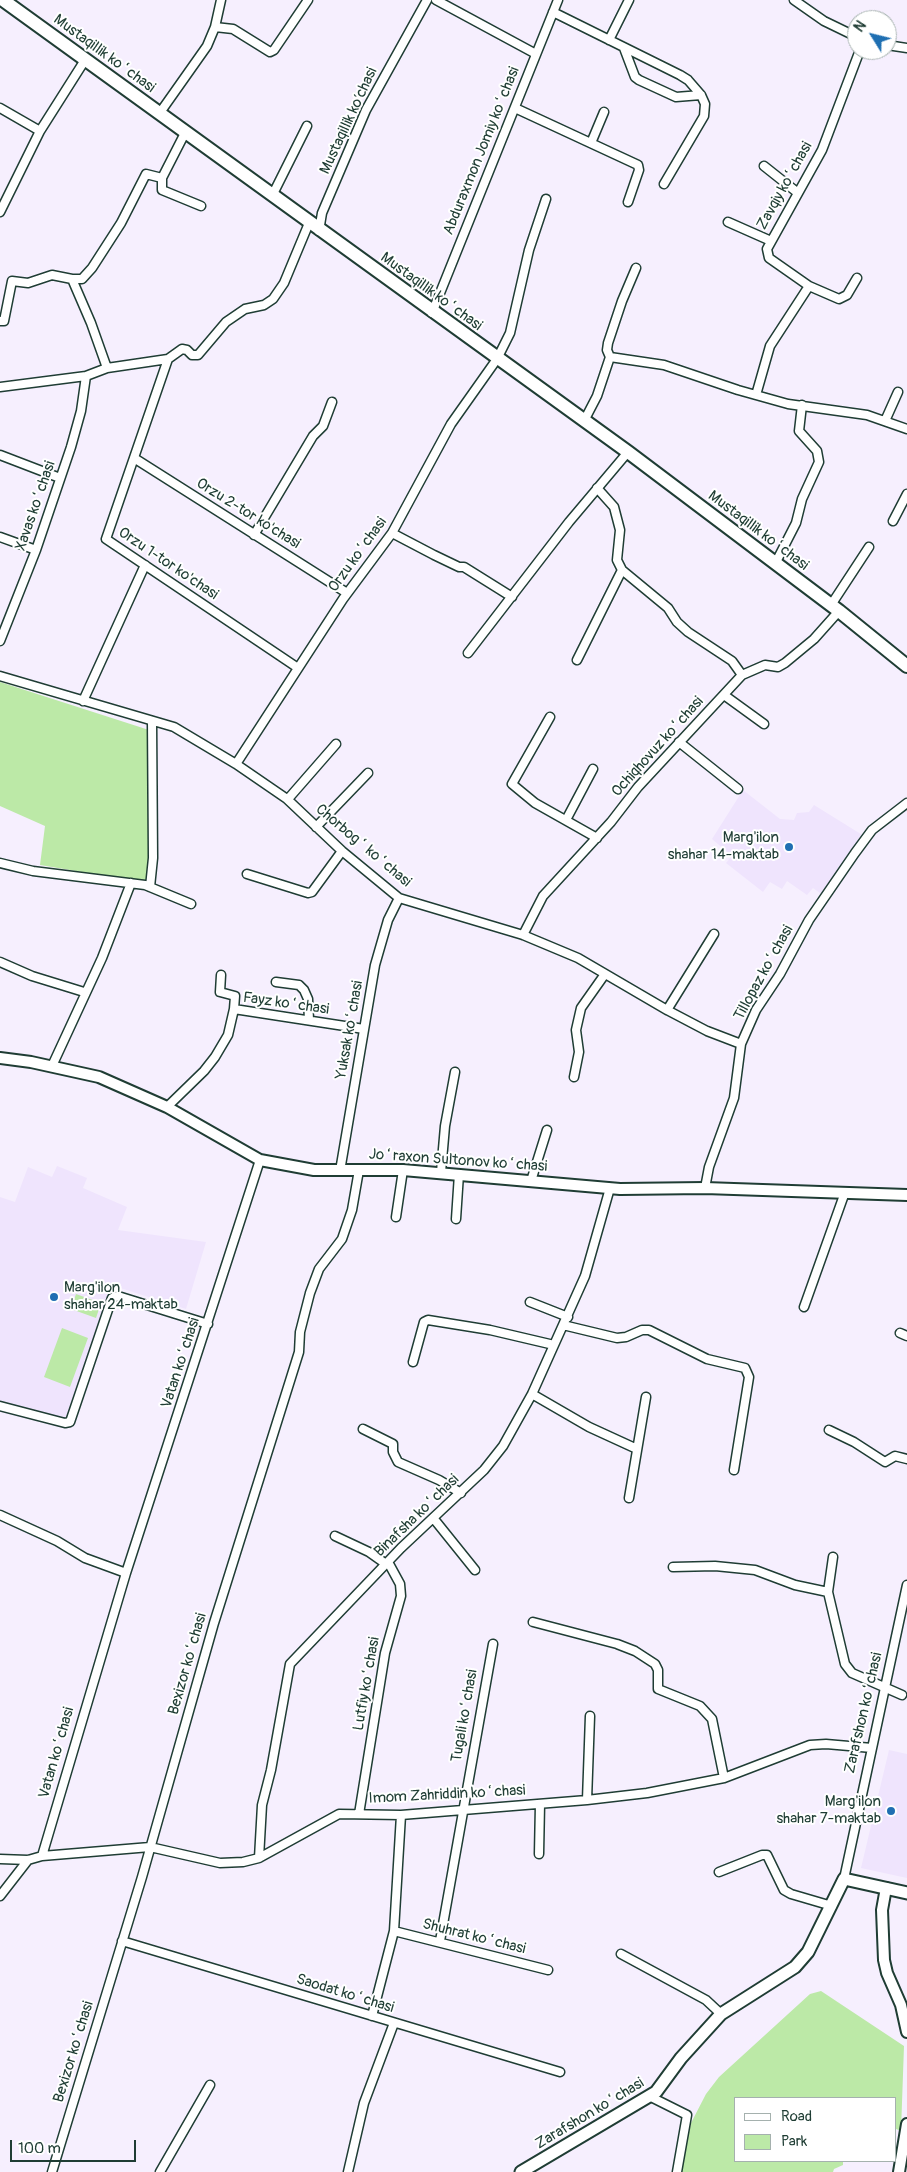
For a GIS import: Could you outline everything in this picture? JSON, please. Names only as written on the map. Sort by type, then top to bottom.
[{"type":"main road","name":"Mustaqillik koʻchasi","points":[[3,0],[432,313],[628,452],[835,608],[907,666]]},
{"type":"main road","name":"Mustaqillik koʻchasi","points":[[835,608],[907,655]]},
{"type":"main road","points":[[844,1879],[907,1893]]},
{"type":"main road","name":"Zarafshon koʻchasi","points":[[521,2172],[656,2092],[681,2058],[721,2014],[795,1967],[808,1952],[844,1879]]},
{"type":"street","points":[[159,114],[207,46],[215,27],[221,0]]},
{"type":"street","points":[[215,27],[232,29],[270,52],[274,50],[308,0]]},
{"type":"street","name":"Mustaqillik ko‘chasi","points":[[0,387],[86,376],[106,368],[168,359],[182,349],[187,350],[192,355],[198,355],[226,322],[245,308],[264,305],[273,299],[284,283],[322,212],[366,110],[427,0]]},
{"type":"street","points":[[436,0],[536,54]]},
{"type":"street","name":"Abduraxmon Jomiy koʻchasi","points":[[432,313],[558,0]]},
{"type":"street","points":[[609,40],[629,0]]},
{"type":"street","points":[[794,0],[824,21],[847,32]]},
{"type":"street","points":[[553,12],[688,80],[701,95],[705,104],[704,116],[664,184]]},
{"type":"street","points":[[624,48],[635,77],[676,97],[701,95]]},
{"type":"street","points":[[0,212],[40,131],[85,60]]},
{"type":"street","name":"Zavqiy koʻchasi","points":[[809,286],[769,258],[767,249],[822,150],[856,60]]},
{"type":"street","points":[[0,108],[40,131]]},
{"type":"street","points":[[515,108],[640,167],[628,202]]},
{"type":"street","points":[[591,143],[604,112]]},
{"type":"street","points":[[272,196],[307,126]]},
{"type":"street","points":[[185,133],[162,178],[162,190],[201,206]]},
{"type":"street","points":[[764,166],[798,193]]},
{"type":"street","points":[[0,321],[4,321],[12,281],[28,283],[52,275],[82,279],[92,268],[121,223],[146,174],[162,178]]},
{"type":"street","name":"Orzu koʻchasi","points":[[236,764],[298,668],[392,533],[451,424],[497,359],[510,333],[529,250],[546,199]]},
{"type":"street","points":[[728,222],[771,241]]},
{"type":"street","points":[[584,420],[597,396],[610,357],[607,350],[608,342],[636,268]]},
{"type":"street","points":[[756,395],[770,346],[809,286],[839,299],[847,295],[856,278]]},
{"type":"street","points":[[72,279],[91,323],[106,368]]},
{"type":"street","points":[[610,357],[664,365],[756,395],[802,405],[867,415],[907,429]]},
{"type":"street","name":"Orzu 1-tor ko'chasi","points":[[168,359],[106,539],[298,668]]},
{"type":"street","name":"Xavas koʻchasi","points":[[0,641],[36,550],[82,411],[86,376]]},
{"type":"street","points":[[885,421],[898,392]]},
{"type":"street","points":[[254,535],[313,436],[323,426],[332,402]]},
{"type":"street","points":[[775,564],[796,523],[802,498],[819,462],[817,451],[799,431],[802,405]]},
{"type":"street","points":[[468,653],[597,488],[628,452]]},
{"type":"street","points":[[0,455],[60,478]]},
{"type":"street","name":"Orzu 2-tor ko'chasi","points":[[134,458],[348,594]]},
{"type":"street","points":[[597,488],[614,507],[620,530],[618,560],[622,570],[668,608],[677,622],[688,632],[732,661],[742,675]]},
{"type":"street","points":[[893,521],[907,494]]},
{"type":"street","points":[[392,533],[459,567],[464,567],[512,597]]},
{"type":"street","points":[[0,536],[36,550]]},
{"type":"street","name":"Ochiqhovuz koʻchasi","points":[[523,935],[543,896],[597,838],[638,787],[742,675],[765,665],[778,667],[814,639],[835,608],[869,547]]},
{"type":"street","points":[[83,701],[145,565]]},
{"type":"street","points":[[577,660],[622,570]]},
{"type":"street","name":"Chorbogʻ koʻchasi","points":[[0,676],[174,728],[236,764],[288,799],[342,851],[399,898],[523,935],[578,958],[667,1010],[707,1031],[741,1044]]},
{"type":"street","points":[[724,695],[764,724]]},
{"type":"street","points":[[550,717],[512,784],[535,803],[597,838]]},
{"type":"street","points":[[150,887],[153,858],[152,721]]},
{"type":"street","points":[[679,742],[738,789]]},
{"type":"street","points":[[288,799],[336,744]]},
{"type":"street","points":[[566,820],[593,769]]},
{"type":"street","points":[[316,826],[368,773]]},
{"type":"street","name":"Tillopaz koʻchasi","points":[[705,1188],[709,1167],[734,1098],[741,1044],[756,1010],[780,974],[809,920],[849,860],[872,830],[907,804]]},
{"type":"street","points":[[248,874],[308,893],[312,892],[342,851]]},
{"type":"street","points":[[0,863],[34,871],[150,887],[191,904]]},
{"type":"street","points":[[52,1066],[84,992],[102,958],[131,883]]},
{"type":"street","name":"Yuksak koʻchasi","points":[[340,1171],[375,965],[388,920],[399,898]]},
{"type":"street","points":[[667,1010],[714,934]]},
{"type":"street","points":[[0,962],[32,976],[84,992]]},
{"type":"street","points":[[221,974],[220,992],[235,996],[234,1009]]},
{"type":"street","points":[[574,1078],[579,1052],[576,1030],[581,1008],[605,974]]},
{"type":"street","points":[[276,982],[299,985],[304,990],[308,1000],[309,1020]]},
{"type":"street","name":"Fayz koʻchasi","points":[[167,1107],[204,1071],[215,1057],[228,1035],[234,1009],[364,1029]]},
{"type":"street","name":"Joʻraxon Sultonov koʻchasi","points":[[0,1058],[52,1066],[99,1077],[167,1107],[260,1160],[314,1170],[441,1172],[610,1188],[705,1188],[907,1195]]},
{"type":"street","points":[[441,1172],[445,1126],[455,1072]]},
{"type":"street","points":[[531,1181],[547,1130]]},
{"type":"street","name":"Vatan koʻchasi","points":[[42,1856],[126,1573],[260,1160]]},
{"type":"street","name":"Bexizor koʻchasi","points":[[52,2172],[150,1847],[214,1623],[299,1352],[300,1332],[312,1287],[323,1264],[342,1240],[352,1210],[359,1170]]},
{"type":"street","points":[[396,1217],[403,1170]]},
{"type":"street","points":[[456,1219],[459,1174]]},
{"type":"street","name":"Binafsha koʻchasi","points":[[259,1858],[262,1805],[271,1770],[290,1664],[387,1563],[484,1470],[502,1446],[532,1394],[568,1317],[585,1276],[610,1188]]},
{"type":"street","points":[[804,1307],[844,1194]]},
{"type":"street","points":[[0,1406],[65,1423],[70,1422],[112,1298],[118,1296],[208,1324]]},
{"type":"street","points":[[530,1302],[568,1317]]},
{"type":"street","points":[[413,1362],[424,1322],[428,1320],[490,1330],[554,1345]]},
{"type":"street","points":[[564,1325],[617,1338],[626,1338],[642,1330],[649,1330],[707,1360],[745,1368],[749,1377],[734,1470]]},
{"type":"street","points":[[532,1394],[588,1427],[637,1449]]},
{"type":"street","points":[[629,1498],[646,1397]]},
{"type":"street","points":[[363,1429],[393,1444],[393,1452],[398,1462],[439,1480],[461,1493]]},
{"type":"street","points":[[829,1430],[854,1442],[885,1462],[895,1456],[907,1460]]},
{"type":"street","points":[[0,1515],[57,1541],[85,1558],[126,1573]]},
{"type":"street","points":[[434,1519],[475,1570]]},
{"type":"street","points":[[335,1536],[387,1563]]},
{"type":"street","points":[[833,1557],[828,1592],[842,1654],[848,1670],[902,1695]]},
{"type":"street","name":"Lutfiy koʻchasi","points":[[359,1814],[385,1653],[401,1596],[400,1584],[387,1563]]},
{"type":"street","points":[[673,1567],[715,1566],[755,1570],[795,1585],[828,1592]]},
{"type":"street","name":"Zarafshon koʻchasi","points":[[844,1879],[907,1585]]},
{"type":"street","points":[[533,1622],[618,1644],[635,1651],[655,1664],[658,1670],[658,1689],[700,1706],[712,1719],[724,1778]]},
{"type":"street","name":"Tugali koʻchasi","points":[[440,1941],[493,1644]]},
{"type":"street","points":[[587,1800],[590,1716]]},
{"type":"street","name":"Imom Zahriddin koʻchasi","points":[[0,1859],[28,1860],[42,1856],[150,1847],[220,1863],[243,1862],[259,1858],[338,1814],[401,1815],[587,1800],[647,1793],[724,1778],[810,1745],[826,1744],[872,1748]]},
{"type":"street","points":[[539,1854],[540,1804]]},
{"type":"street","points":[[372,2016],[394,1931],[401,1815]]},
{"type":"street","points":[[719,1872],[762,1855],[767,1855],[784,1890],[832,1906]]},
{"type":"street","points":[[0,1896],[28,1860]]},
{"type":"street","points":[[886,1888],[882,1910],[884,1960],[887,1973],[901,2005],[907,2032]]},
{"type":"street","name":"Shuhrat koʻchasi","points":[[394,1931],[440,1941],[548,1970]]},
{"type":"street","name":"Saodat koʻchasi","points":[[122,1941],[560,2072]]},
{"type":"street","points":[[622,1954],[706,2000],[721,2014]]},
{"type":"street","points":[[348,2172],[364,2102],[394,2023]]},
{"type":"street","points":[[160,2172],[210,2085]]},
{"type":"street","points":[[649,2096],[687,2115],[677,2172]]},
{"type":"street","points":[[899,2172],[907,2124]]},
{"type":"shaded area","name":"Marg'ilon shahar 14-maktab","points":[[743,790],[780,819],[794,820],[797,813],[809,812],[814,805],[864,836],[824,896],[813,888],[807,895],[787,881],[782,889],[770,882],[763,892],[726,863],[732,856],[712,839]]},
{"type":"shaded area","name":"Marg'ilon shahar 24-maktab","points":[[57,1166],[87,1178],[83,1188],[127,1207],[118,1230],[206,1242],[186,1309],[111,1285],[65,1422],[0,1401],[0,1197],[15,1202],[28,1167],[52,1177]]},
{"type":"shaded area","name":"Marg'ilon shahar 7-maktab","points":[[889,1750],[907,1754],[907,1878],[861,1868]]},
{"type":"green space","points":[[0,682],[149,730],[151,793],[148,883],[40,865],[45,826],[0,806]]},
{"type":"green space","points":[[76,1294],[101,1303],[96,1318],[71,1309]]},
{"type":"green space","points":[[62,1328],[88,1338],[70,1387],[44,1377]]},
{"type":"green space","points":[[821,1991],[904,2046],[901,2131],[897,2129],[897,2097],[734,2097],[734,2162],[843,2162],[843,2165],[834,2169],[833,2172],[680,2172],[691,2123],[706,2094],[719,2077],[810,1994]]},
{"type":"place","name":"Marg'ilon shahar 14-maktab","points":[[789,847]]},
{"type":"place","name":"Marg'ilon shahar 24-maktab","points":[[54,1297]]},
{"type":"place","name":"Marg'ilon shahar 7-maktab","points":[[891,1811]]}]
